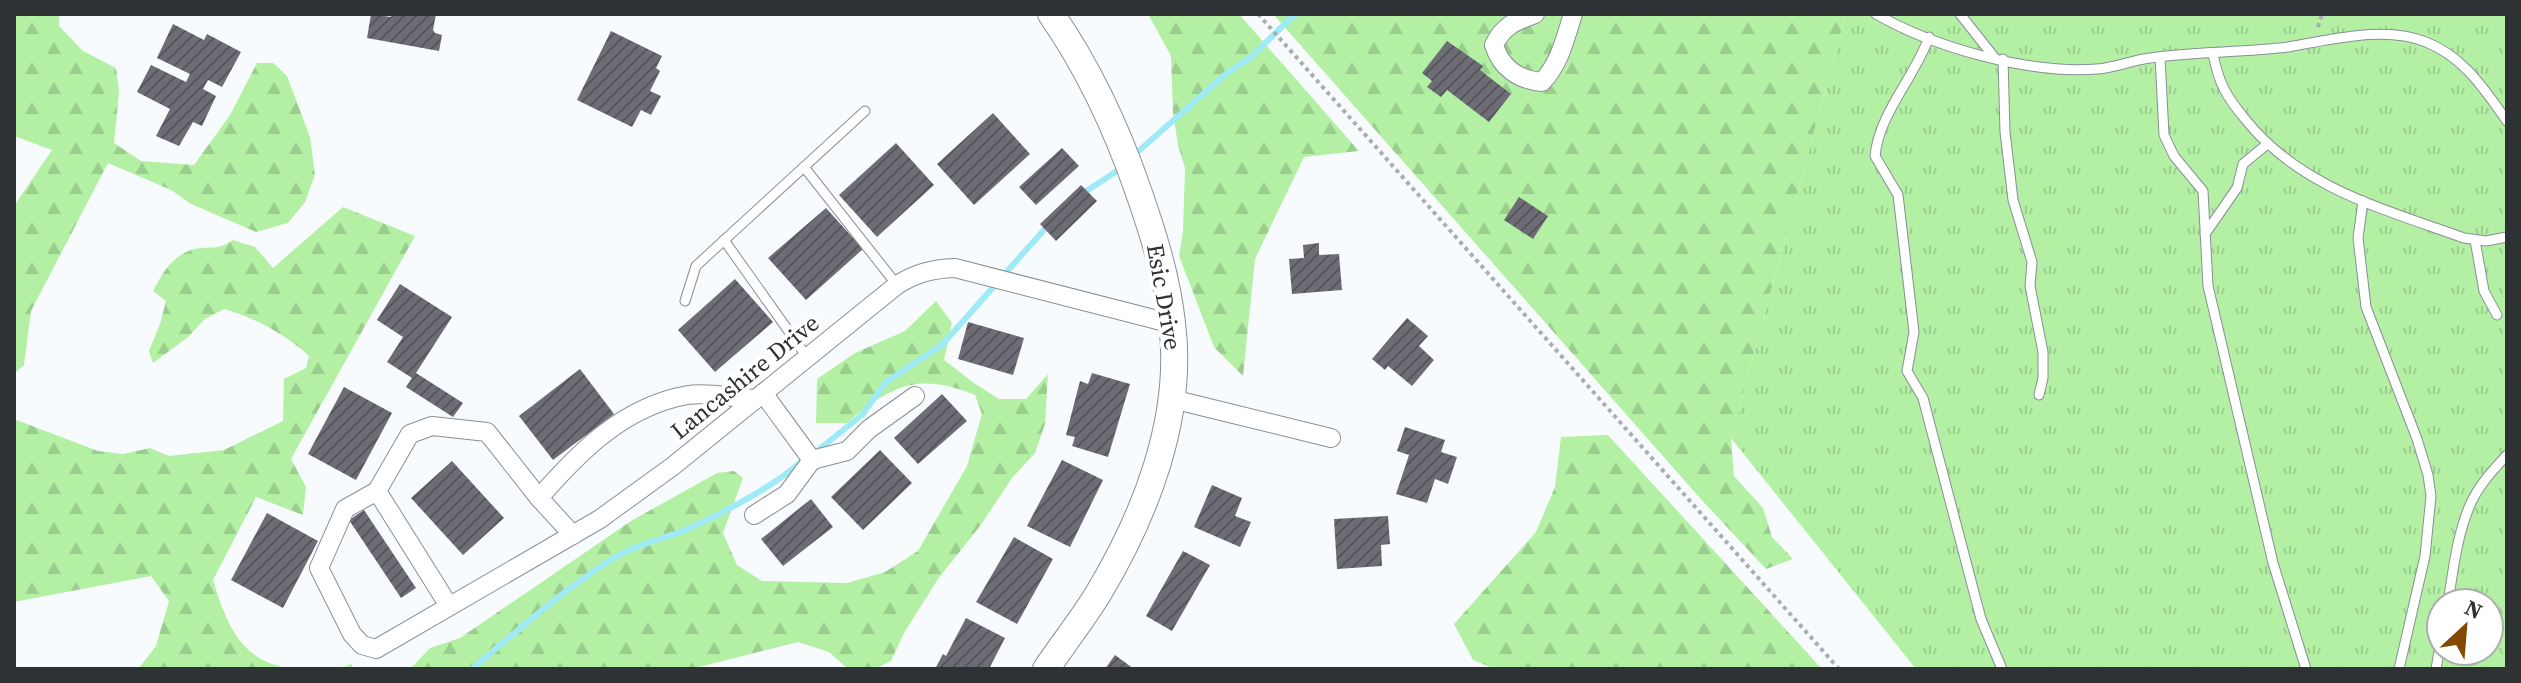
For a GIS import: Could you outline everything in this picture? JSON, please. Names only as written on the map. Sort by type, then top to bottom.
[{"type":"street","name":"Esic Drive","points":[[1046,669],[1099,593],[1149,487],[1168,426],[1175,359],[1173,324],[1154,236],[1109,113],[1078,53],[1051,14]]},
{"type":"street","points":[[1535,14],[1516,20],[1501,31],[1494,45],[1498,59],[1508,69],[1530,81],[1542,82],[1553,71],[1573,14]]},
{"type":"street","name":"Lancashire Drive","points":[[377,491],[345,509],[319,568],[352,634],[362,645],[376,649],[600,519],[673,466],[913,275],[933,269],[955,268],[1173,324]]},
{"type":"street","points":[[539,498],[572,460],[606,430],[656,405],[689,395],[759,396],[812,460]]},
{"type":"street","points":[[754,515],[787,494],[812,460],[847,451],[869,429],[915,396]]},
{"type":"street","points":[[1172,399],[1331,438]]},
{"type":"street","points":[[449,606],[377,491],[410,434],[432,426],[487,432],[573,535]]},
{"type":"lane","points":[[1876,14],[1929,37],[1998,58],[2037,67],[2075,70],[2115,68],[2147,58],[2213,54],[2381,34],[2410,37],[2437,47],[2458,60],[2479,82],[2507,121]]},
{"type":"lane","points":[[1960,14],[1998,58],[2013,200],[2032,262],[2030,286],[2043,352],[2043,378],[2039,395]]},
{"type":"lane","points":[[1929,37],[1923,54],[1882,127],[1875,156],[1898,195],[1914,332],[1907,371],[1923,398],[1981,619],[2002,669]]},
{"type":"lane","points":[[2213,54],[2222,89],[2266,145],[2316,180],[2363,201],[2475,240],[2507,237]]},
{"type":"lane","points":[[2160,57],[2164,135],[2174,156],[2203,191],[2205,268],[2213,310],[2273,563],[2306,669]]},
{"type":"lane","points":[[685,301],[696,266],[865,111]]},
{"type":"lane","points":[[2205,234],[2237,188],[2243,164],[2266,145]]},
{"type":"lane","points":[[804,167],[897,285]]},
{"type":"lane","points":[[2363,201],[2358,238],[2366,307],[2417,439],[2431,496],[2422,571],[2399,669]]},
{"type":"lane","points":[[724,240],[807,357]]},
{"type":"lane","points":[[2475,240],[2484,291],[2497,315]]},
{"type":"lane","points":[[2451,587],[2470,504],[2507,455]]},
{"type":"path","points":[[1258,14],[1839,669]]},
{"type":"green space","points":[[14,14],[59,14],[59,26],[83,51],[116,68],[119,92],[114,143],[141,161],[194,165],[230,115],[257,63],[273,63],[287,76],[310,137],[315,175],[305,202],[288,223],[256,232],[108,163],[31,311],[24,365],[14,374],[14,206],[52,150],[14,136]]},
{"type":"green space","points":[[1148,14],[1239,14],[1359,151],[1304,157],[1255,259],[1243,376],[1214,347],[1179,256],[1185,168],[1173,113],[1171,56]]},
{"type":"green space","points":[[1273,14],[1846,14],[1731,438],[1734,476],[1763,508],[1772,537],[1793,559],[1766,569]]},
{"type":"green space","points":[[1846,14],[2507,14],[2507,669],[1916,669],[1731,438]]},
{"type":"green space","points":[[343,207],[415,236],[291,459],[306,487],[303,515],[256,497],[213,580],[226,616],[243,645],[270,663],[309,669],[138,669],[156,646],[169,601],[151,576],[14,602],[14,419],[98,451],[123,454],[150,448],[169,456],[224,450],[283,421],[284,379],[306,368],[309,356],[269,328],[224,309],[205,319],[187,338],[153,363],[149,351],[166,301],[153,291],[168,267],[184,253],[197,248],[221,246],[233,240],[255,247],[273,268]]},
{"type":"green space","points":[[936,301],[952,323],[944,360],[974,383],[999,399],[1026,399],[1048,374],[1045,424],[1035,453],[1012,478],[980,526],[938,579],[904,633],[891,661],[875,669],[848,669],[829,652],[798,642],[691,669],[410,669],[430,648],[460,638],[631,521],[717,473],[734,471],[743,478],[723,533],[737,565],[762,581],[847,583],[885,572],[918,551],[967,466],[982,414],[975,395],[937,384],[906,386],[878,399],[847,423],[816,423],[817,379],[855,353],[905,331]]},
{"type":"green space","points":[[1608,435],[1822,669],[1495,669],[1473,660],[1454,624],[1536,532],[1555,487],[1561,437]]},
{"type":"green space","points":[[352,664],[353,669],[309,669]]},
{"type":"building","points":[[371,14],[391,17],[392,14],[436,14],[433,30],[442,35],[439,51],[367,38]]},
{"type":"building","points":[[173,24],[204,40],[207,34],[241,52],[222,87],[208,80],[203,89],[216,96],[202,126],[193,122],[179,146],[156,136],[170,109],[137,92],[151,65],[186,82],[190,74],[157,58]]},
{"type":"building","points":[[611,31],[662,56],[656,68],[660,71],[650,91],[661,96],[651,115],[641,110],[632,127],[577,100]]},
{"type":"building","points":[[1447,41],[1483,66],[1480,70],[1511,94],[1489,122],[1447,90],[1441,97],[1427,87],[1432,81],[1422,73]]},
{"type":"building","points":[[993,113],[1030,154],[974,205],[937,164]]},
{"type":"building","points":[[896,143],[934,185],[877,237],[839,195]]},
{"type":"building","points":[[1062,148],[1079,166],[1036,205],[1019,187]]},
{"type":"building","points":[[1081,185],[1097,201],[1056,241],[1040,224]]},
{"type":"building","points":[[1519,197],[1548,216],[1533,239],[1504,220]]},
{"type":"building","points":[[826,208],[863,249],[806,300],[768,258]]},
{"type":"building","points":[[1319,243],[1319,255],[1339,254],[1342,290],[1292,294],[1289,259],[1304,258],[1303,245]]},
{"type":"building","points":[[735,279],[773,322],[715,372],[678,330]]},
{"type":"building","points":[[400,284],[452,317],[416,373],[463,403],[453,417],[406,387],[412,378],[387,362],[403,337],[377,320]]},
{"type":"building","points":[[1407,318],[1428,336],[1419,346],[1434,360],[1412,386],[1388,366],[1385,370],[1372,359]]},
{"type":"building","points":[[968,322],[1024,338],[1013,375],[958,359]]},
{"type":"building","points":[[580,369],[614,414],[553,460],[519,416]]},
{"type":"building","points":[[1092,373],[1130,384],[1108,457],[1072,446],[1075,437],[1066,435],[1080,381],[1088,384]]},
{"type":"building","points":[[344,387],[392,413],[356,480],[308,454]]},
{"type":"building","points":[[942,394],[967,421],[918,464],[894,438]]},
{"type":"building","points":[[1405,427],[1445,440],[1441,452],[1457,457],[1448,484],[1435,479],[1427,503],[1396,494],[1409,455],[1397,451]]},
{"type":"building","points":[[880,450],[912,483],[863,530],[831,497]]},
{"type":"building","points":[[1062,460],[1103,480],[1070,547],[1027,526]]},
{"type":"building","points":[[452,461],[504,518],[463,555],[411,498]]},
{"type":"building","points":[[1212,485],[1242,498],[1235,516],[1251,522],[1240,547],[1194,527]]},
{"type":"building","points":[[811,499],[833,527],[783,566],[761,539]]},
{"type":"building","points":[[364,510],[416,588],[401,598],[349,520]]},
{"type":"building","points":[[267,513],[318,541],[283,608],[231,580]]},
{"type":"building","points":[[1388,516],[1390,544],[1381,545],[1382,566],[1337,569],[1334,519]]},
{"type":"building","points":[[1014,537],[1053,559],[1017,624],[976,602]]},
{"type":"building","points":[[1183,551],[1210,565],[1172,631],[1146,616]]},
{"type":"building","points":[[966,618],[1005,638],[989,669],[935,669],[943,654],[946,656]]},
{"type":"building","points":[[1115,655],[1134,669],[1105,669]]},
{"type":"waterway","points":[[1133,156],[1227,73],[1251,57],[1295,14]]},
{"type":"waterway","points":[[1082,194],[1123,167]]},
{"type":"waterway","points":[[817,451],[862,415],[886,382],[942,345],[1050,223]]},
{"type":"waterway","points":[[472,669],[560,596],[617,556],[714,516],[762,490],[801,462]]}]
